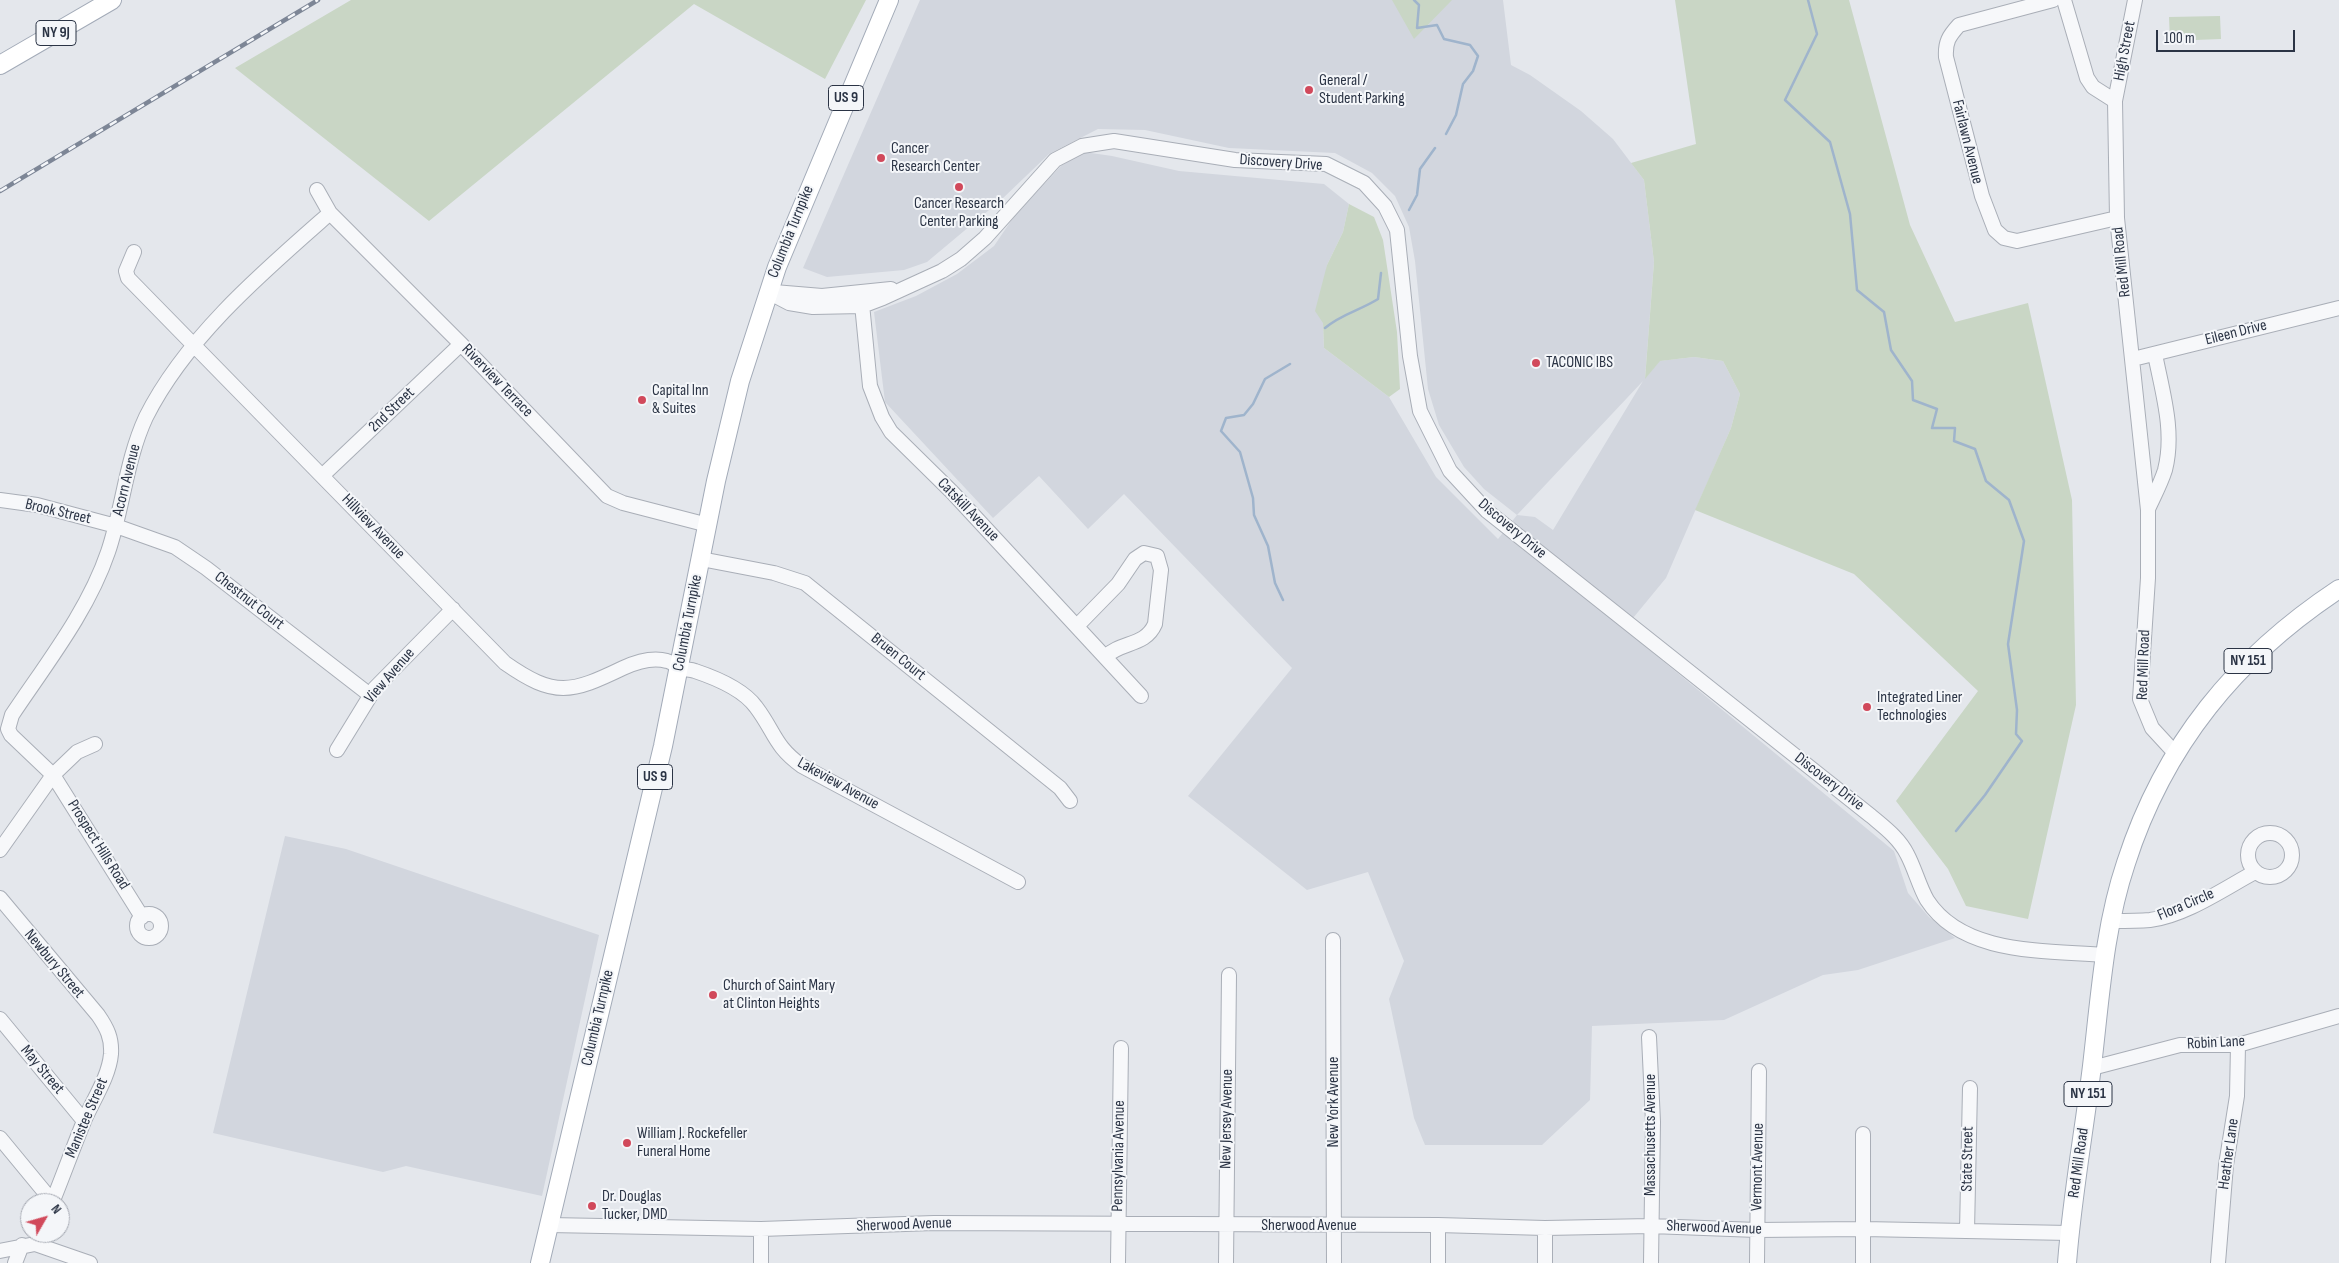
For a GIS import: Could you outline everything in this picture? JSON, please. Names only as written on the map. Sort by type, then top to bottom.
[{"type":"main road","name":"NY 9J","points":[[0,65],[112,0]]},
{"type":"main road","name":"Columbia Turnpike","points":[[540,1263],[680,668],[733,406],[768,292],[797,216],[889,0]]},
{"type":"main road","name":"NY 151","points":[[2176,753],[2200,716],[2245,663],[2273,637],[2339,589]]},
{"type":"main road","name":"Red Mill Road","points":[[2067,1263],[2069,1233],[2112,921],[2125,864],[2147,807],[2176,753]]},
{"type":"street","name":"Fairlawn Avenue","points":[[2053,0],[1959,25],[1950,35],[1946,44],[1946,57],[1982,196],[1995,230],[2004,238],[2017,241],[2117,218]]},
{"type":"street","points":[[2064,0],[2068,19],[2088,78],[2094,86],[2115,101]]},
{"type":"street","name":"High Street","points":[[2115,101],[2135,0]]},
{"type":"street","name":"Red Mill Road","points":[[2115,101],[2117,218],[2148,510],[2148,578],[2140,699],[2152,728],[2176,753]]},
{"type":"street","name":"Discovery Drive","points":[[768,292],[789,303],[813,307],[861,300],[910,285],[960,259],[996,227],[1055,160],[1082,146],[1114,141],[1235,160],[1326,164],[1364,183],[1385,206],[1397,230],[1410,356],[1420,411],[1450,471],[1487,511],[1871,816],[1897,839],[1907,854],[1927,899],[1937,912],[1953,926],[1969,936],[1998,946],[2106,955]]},
{"type":"street","name":"Riverview Terrace","points":[[317,190],[330,213],[461,344],[607,496],[623,503],[708,524]]},
{"type":"street","name":"Acorn Avenue","points":[[53,775],[11,735],[8,729],[12,715],[67,632],[96,582],[116,526],[134,447],[146,417],[194,344],[262,274],[330,213]]},
{"type":"street","name":"Hillview Avenue","points":[[134,252],[126,271],[128,278],[505,663],[532,681],[548,687],[575,688],[642,661],[661,659],[670,661],[680,668]]},
{"type":"street","name":"Catskill Avenue","points":[[861,300],[870,386],[878,410],[892,432],[952,492],[1141,696]]},
{"type":"street","name":"Eileen Drive","points":[[2133,359],[2339,308]]},
{"type":"street","name":"2nd Street","points":[[323,475],[461,344]]},
{"type":"street","points":[[2148,510],[2164,474],[2169,440],[2168,420],[2155,354]]},
{"type":"street","name":"Brook Street","points":[[0,500],[37,505],[116,526]]},
{"type":"street","name":"Chestnut Court","points":[[116,526],[175,547],[206,568],[370,696]]},
{"type":"street","points":[[1077,626],[1118,584],[1135,559],[1144,553],[1156,556],[1161,570],[1155,624],[1152,631],[1139,642],[1109,652],[1105,657]]},
{"type":"street","name":"Bruen Court","points":[[701,559],[774,573],[805,583],[1060,788],[1070,801]]},
{"type":"street","name":"View Avenue","points":[[337,750],[383,678],[453,609]]},
{"type":"street","name":"Lakeview Avenue","points":[[680,668],[694,670],[746,695],[756,707],[780,748],[802,766],[1018,882]]},
{"type":"street","points":[[0,850],[53,775],[77,752],[95,744]]},
{"type":"street","name":"Prospect Hills Road","points":[[53,775],[142,916]]},
{"type":"street","name":"Flora Circle","points":[[2112,921],[2151,920],[2167,916],[2209,897],[2256,872]]},
{"type":"street","name":"Newbury Street","points":[[0,898],[108,1030]]},
{"type":"street","name":"New York Avenue","points":[[1333,940],[1334,1263]]},
{"type":"street","name":"New Jersey Avenue","points":[[1226,1263],[1229,975]]},
{"type":"street","name":"Robin Lane","points":[[2092,1068],[2180,1045],[2238,1045],[2339,1016]]},
{"type":"street","name":"May Street","points":[[0,1019],[84,1121]]},
{"type":"street","name":"Manistee Street","points":[[56,1193],[84,1121],[106,1073],[111,1055],[108,1030]]},
{"type":"street","name":"Massachusetts Avenue","points":[[1649,1037],[1653,1122],[1651,1263]]},
{"type":"street","name":"Heather Lane","points":[[2218,1263],[2226,1165],[2237,1096],[2238,1045]]},
{"type":"street","name":"Pennsylvania Avenue","points":[[1118,1263],[1121,1048]]},
{"type":"street","name":"Vermont Avenue","points":[[1757,1263],[1759,1071]]},
{"type":"street","name":"State Street","points":[[1967,1231],[1970,1088]]},
{"type":"street","points":[[1863,1263],[1864,1134]]},
{"type":"street","points":[[0,1138],[45,1193]]},
{"type":"street","name":"Sherwood Avenue","points":[[549,1225],[761,1229],[934,1223],[1438,1225],[1545,1228],[1651,1226],[1757,1230],[1863,1229],[2069,1233]]},
{"type":"street","points":[[1438,1225],[1438,1263]]},
{"type":"street","points":[[1545,1228],[1545,1263]]},
{"type":"street","points":[[761,1229],[762,1263]]},
{"type":"street","points":[[0,1251],[26,1243]]},
{"type":"street","points":[[15,1263],[30,1243]]},
{"type":"street","points":[[37,1243],[90,1263]]},
{"type":"shaded area","points":[[920,0],[1503,0],[1511,65],[1530,75],[1581,111],[1613,139],[1644,180],[1654,262],[1645,378],[1659,361],[1694,357],[1723,361],[1740,394],[1731,428],[1666,578],[1624,629],[1894,851],[1908,893],[1929,917],[1955,938],[1858,970],[1823,975],[1724,1020],[1592,1026],[1590,1100],[1542,1145],[1425,1145],[1414,1118],[1389,999],[1404,961],[1368,872],[1307,890],[1188,796],[1292,668],[1124,494],[1088,529],[1039,476],[993,518],[885,402],[874,312],[916,296],[957,274],[994,246],[1015,215],[1061,166],[1084,152],[1112,156],[1179,171],[1324,184],[1349,204],[1343,232],[1327,265],[1323,323],[1324,348],[1389,397],[1436,477],[1498,539],[1517,515],[1484,489],[1464,467],[1439,425],[1428,389],[1415,261],[1409,227],[1395,196],[1372,173],[1335,153],[1229,148],[1145,130],[1098,129],[1049,154],[1001,200],[927,262],[904,270],[827,277],[803,268]],"holes":[[[1643,381],[1553,530],[1535,517],[1517,515]]]},
{"type":"shaded area","points":[[285,836],[346,849],[599,935],[542,1196],[406,1166],[383,1172],[213,1133]]},
{"type":"green space","points":[[351,0],[866,0],[825,79],[694,4],[429,221],[235,68]]},
{"type":"green space","points":[[1392,0],[1452,0],[1414,39]]},
{"type":"green space","points":[[1675,0],[1849,0],[1910,225],[1955,322],[2028,303],[2072,500],[2076,705],[2028,919],[1966,906],[1948,869],[1896,801],[1978,691],[1854,574],[1695,510],[1731,428],[1740,394],[1723,361],[1694,357],[1660,361],[1645,379],[1654,262],[1644,180],[1631,163],[1696,144]]},
{"type":"green space","points":[[2220,16],[2221,39],[2170,41],[2169,17]]},
{"type":"green space","points":[[1349,204],[1374,217],[1383,240],[1397,332],[1400,389],[1389,397],[1324,348],[1323,323],[1315,311],[1327,265],[1343,232]]},
{"type":"waterway","points":[[1414,0],[1419,5],[1417,28],[1437,25],[1444,39],[1470,45],[1478,56],[1473,71],[1463,84],[1456,115],[1446,134]]},
{"type":"waterway","points":[[1808,0],[1817,34],[1785,100],[1830,142],[1850,214],[1857,290],[1884,312],[1891,350],[1912,381],[1913,400],[1937,409],[1932,428],[1955,428],[1954,441],[1975,449],[1986,481],[2009,500],[2024,541],[2008,644],[2017,710],[2016,734],[2022,741],[1985,795],[1956,831]]},
{"type":"waterway","points":[[1409,210],[1417,195],[1420,169],[1435,148]]},
{"type":"waterway","points":[[1325,328],[1338,319],[1378,299],[1381,273]]},
{"type":"waterway","points":[[1283,600],[1275,583],[1268,546],[1254,515],[1253,498],[1240,452],[1221,431],[1226,418],[1244,415],[1253,404],[1265,379],[1290,364]]},
{"type":"railway","points":[[0,191],[318,0]]},
{"type":"place","name":"General / Student Parking","points":[[1309,90]]},
{"type":"place","name":"Cancer Research Center","points":[[881,158]]},
{"type":"place","name":"Cancer Research Center Parking","points":[[959,187]]},
{"type":"place","name":"TACONIC IBS","points":[[1536,363]]},
{"type":"place","name":"Capital Inn & Suites","points":[[642,400]]},
{"type":"place","name":"Integrated Liner Technologies","points":[[1867,707]]},
{"type":"place","name":"Church of Saint Mary at Clinton Heights","points":[[713,995]]},
{"type":"place","name":"William J. Rockefeller Funeral Home","points":[[627,1143]]},
{"type":"place","name":"Dr. Douglas Tucker, DMD","points":[[592,1206]]}]
